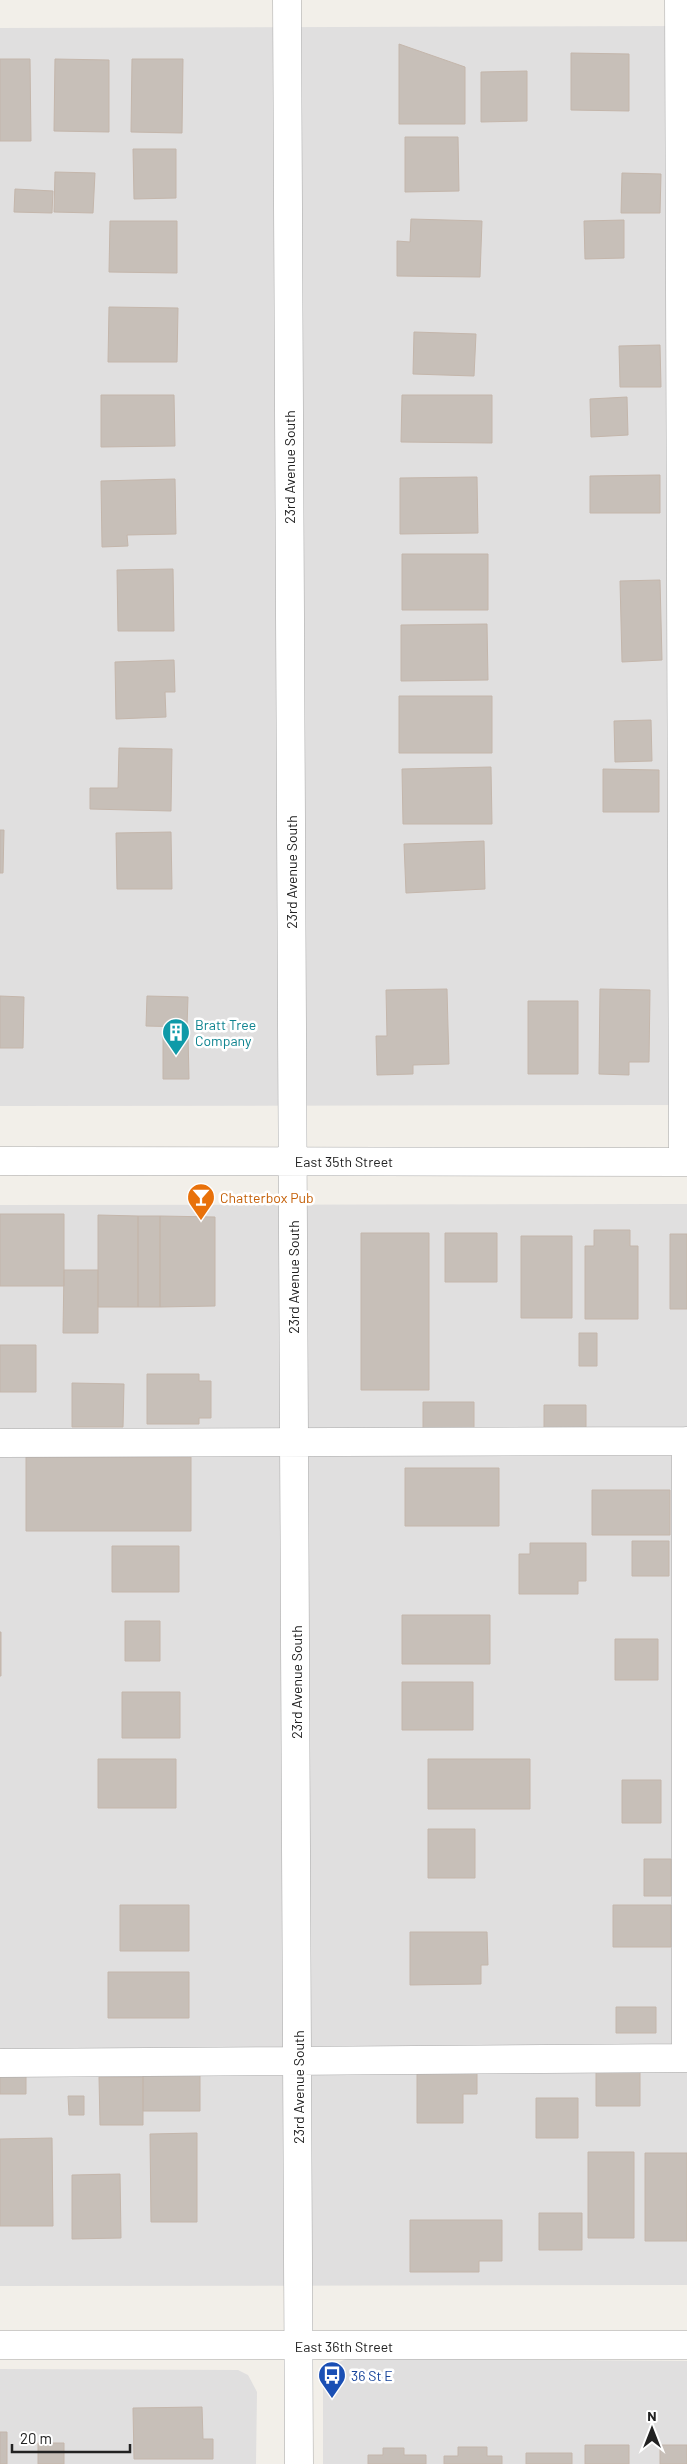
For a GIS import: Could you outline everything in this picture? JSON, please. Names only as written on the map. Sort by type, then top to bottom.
[{"type":"street","name":"23rd Avenue South","points":[[287,0],[299,2464]]},
{"type":"street","points":[[679,0],[685,1162]]},
{"type":"street","name":"East 35th Street","points":[[0,1161],[685,1162]]},
{"type":"street","points":[[0,1443],[687,1441],[687,2058],[0,2063]]},
{"type":"street","name":"East 36th Street","points":[[0,2346],[687,2345]]},
{"type":"shaded area","points":[[687,26],[687,1105],[0,1106],[0,28]]},
{"type":"shaded area","points":[[687,1204],[687,2285],[0,2286],[0,1205]]},
{"type":"shaded area","points":[[348,2358],[687,2361],[687,2464],[323,2464],[323,2386],[333,2365]]},
{"type":"shaded area","points":[[0,2369],[238,2370],[248,2375],[257,2392],[256,2464],[0,2464]]},
{"type":"building","points":[[399,44],[465,67],[465,124],[399,124]]},
{"type":"building","points":[[571,53],[629,54],[629,111],[571,110]]},
{"type":"building","points":[[0,59],[30,59],[31,141],[0,141]]},
{"type":"building","points":[[55,59],[109,60],[109,132],[54,131]]},
{"type":"building","points":[[132,59],[183,59],[182,133],[131,132]]},
{"type":"building","points":[[527,71],[527,121],[481,122],[481,72]]},
{"type":"building","points":[[405,137],[458,137],[459,191],[405,192]]},
{"type":"building","points":[[133,149],[176,149],[176,198],[134,199]]},
{"type":"building","points":[[55,172],[95,173],[93,213],[54,212]]},
{"type":"building","points":[[622,173],[661,174],[660,213],[621,213]]},
{"type":"building","points":[[15,189],[53,191],[52,213],[14,212]]},
{"type":"building","points":[[411,219],[482,221],[480,277],[397,276],[397,241],[410,242]]},
{"type":"building","points":[[624,220],[624,258],[585,259],[584,221]]},
{"type":"building","points":[[110,221],[177,221],[177,273],[109,272]]},
{"type":"building","points":[[109,307],[178,308],[177,362],[108,362]]},
{"type":"building","points":[[414,332],[476,334],[474,376],[413,374]]},
{"type":"building","points":[[660,345],[661,387],[620,387],[619,346]]},
{"type":"building","points":[[101,395],[174,395],[175,446],[101,447]]},
{"type":"building","points":[[402,395],[492,395],[492,443],[401,442]]},
{"type":"building","points":[[627,397],[628,435],[591,437],[590,399]]},
{"type":"building","points":[[660,475],[660,513],[590,513],[590,476]]},
{"type":"building","points":[[477,477],[478,533],[400,534],[400,478]]},
{"type":"building","points":[[175,479],[176,534],[127,535],[128,546],[102,547],[101,481]]},
{"type":"building","points":[[402,554],[488,554],[488,610],[402,610]]},
{"type":"building","points":[[173,569],[174,631],[118,631],[117,570]]},
{"type":"building","points":[[660,580],[662,660],[622,662],[620,581]]},
{"type":"building","points":[[487,624],[488,680],[401,681],[401,625]]},
{"type":"building","points":[[174,660],[175,692],[165,692],[166,717],[116,719],[115,662]]},
{"type":"building","points":[[399,696],[492,696],[492,753],[399,753]]},
{"type":"building","points":[[651,720],[652,761],[615,762],[614,721]]},
{"type":"building","points":[[119,748],[172,749],[171,811],[90,809],[90,788],[118,788]]},
{"type":"building","points":[[491,767],[492,824],[403,824],[402,769]]},
{"type":"building","points":[[603,769],[659,770],[659,812],[603,812]]},
{"type":"building","points":[[0,830],[4,830],[3,873],[0,873]]},
{"type":"building","points":[[171,832],[172,889],[117,889],[116,833]]},
{"type":"building","points":[[484,841],[485,889],[406,893],[404,844]]},
{"type":"building","points":[[447,989],[449,1064],[413,1065],[413,1074],[377,1075],[376,1036],[387,1036],[386,990]]},
{"type":"building","points":[[600,989],[650,990],[649,1062],[629,1062],[629,1075],[599,1074]]},
{"type":"building","points":[[0,996],[24,997],[23,1048],[0,1048]]},
{"type":"building","points":[[147,996],[188,997],[187,1027],[146,1026]]},
{"type":"building","points":[[528,1001],[578,1001],[578,1074],[528,1074]]},
{"type":"building","name":"Bratt Tree Company","points":[[163,1034],[188,1034],[189,1079],[163,1079]]},
{"type":"building","points":[[0,1214],[64,1214],[64,1286],[0,1286]]},
{"type":"building","points":[[98,1215],[138,1216],[138,1307],[98,1307]]},
{"type":"building","points":[[138,1216],[160,1216],[160,1307],[138,1307]]},
{"type":"building","points":[[160,1216],[215,1217],[215,1306],[160,1307]]},
{"type":"building","points":[[594,1230],[630,1230],[630,1246],[638,1246],[638,1319],[585,1319],[585,1246],[594,1246]]},
{"type":"building","points":[[361,1233],[429,1233],[429,1390],[361,1390]]},
{"type":"building","points":[[445,1233],[497,1233],[497,1282],[445,1282]]},
{"type":"building","points":[[670,1234],[687,1234],[687,1309],[670,1309]]},
{"type":"building","points":[[521,1236],[572,1236],[572,1318],[521,1318]]},
{"type":"building","points":[[64,1270],[98,1270],[98,1333],[63,1333]]},
{"type":"building","points":[[579,1333],[597,1333],[597,1366],[579,1366]]},
{"type":"building","points":[[0,1345],[36,1345],[36,1392],[0,1392]]},
{"type":"building","points":[[147,1374],[199,1374],[199,1381],[211,1381],[211,1418],[199,1418],[199,1424],[147,1424]]},
{"type":"building","points":[[72,1383],[124,1384],[123,1427],[72,1427]]},
{"type":"building","points":[[423,1402],[474,1402],[474,1431],[423,1431]]},
{"type":"building","points":[[544,1405],[586,1405],[586,1430],[544,1430]]},
{"type":"building","points":[[26,1457],[191,1457],[191,1531],[26,1531]]},
{"type":"building","points":[[405,1468],[499,1468],[499,1526],[405,1526]]},
{"type":"building","points":[[592,1490],[670,1490],[670,1535],[592,1535]]},
{"type":"building","points":[[632,1541],[669,1541],[669,1576],[632,1576]]},
{"type":"building","points":[[530,1543],[586,1543],[586,1581],[578,1581],[578,1594],[519,1594],[519,1554],[530,1554]]},
{"type":"building","points":[[112,1546],[179,1546],[179,1592],[112,1592]]},
{"type":"building","points":[[402,1615],[490,1615],[490,1664],[402,1664]]},
{"type":"building","points":[[125,1621],[160,1621],[160,1661],[125,1661]]},
{"type":"building","points":[[1,1632],[1,1676],[0,1676]]},
{"type":"building","points":[[615,1639],[658,1639],[658,1680],[615,1680]]},
{"type":"building","points":[[402,1682],[473,1682],[473,1730],[402,1730]]},
{"type":"building","points":[[122,1692],[180,1692],[180,1738],[122,1738]]},
{"type":"building","points":[[98,1759],[176,1759],[176,1808],[98,1808]]},
{"type":"building","points":[[428,1759],[530,1759],[530,1809],[428,1809]]},
{"type":"building","points":[[622,1780],[661,1780],[661,1823],[622,1823]]},
{"type":"building","points":[[428,1829],[475,1829],[475,1878],[428,1878]]},
{"type":"building","points":[[644,1859],[671,1859],[671,1896],[644,1896]]},
{"type":"building","points":[[120,1905],[189,1905],[189,1951],[120,1951]]},
{"type":"building","points":[[613,1905],[671,1905],[671,1947],[613,1947]]},
{"type":"building","points":[[410,1932],[487,1932],[488,1965],[481,1965],[481,1984],[410,1985]]},
{"type":"building","points":[[108,1972],[189,1972],[189,2018],[108,2018]]},
{"type":"building","points":[[616,2007],[656,2007],[656,2033],[616,2033]]},
{"type":"building","points":[[596,2066],[640,2066],[640,2106],[596,2106]]},
{"type":"building","points":[[0,2067],[26,2067],[26,2094],[0,2094]]},
{"type":"building","points":[[200,2069],[200,2111],[143,2111],[143,2070]]},
{"type":"building","points":[[417,2071],[477,2071],[477,2094],[463,2094],[463,2123],[417,2123]]},
{"type":"building","points":[[99,2077],[143,2077],[143,2125],[100,2125]]},
{"type":"building","points":[[68,2096],[84,2096],[84,2115],[69,2115]]},
{"type":"building","points":[[536,2098],[578,2098],[578,2138],[536,2138]]},
{"type":"building","points":[[197,2133],[197,2222],[151,2222],[150,2134]]},
{"type":"building","points":[[52,2138],[53,2226],[0,2226],[0,2139]]},
{"type":"building","points":[[588,2152],[634,2152],[634,2238],[588,2238]]},
{"type":"building","points":[[645,2153],[687,2153],[687,2241],[645,2241]]},
{"type":"building","points":[[120,2174],[121,2238],[72,2239],[72,2175]]},
{"type":"building","points":[[539,2213],[582,2213],[582,2250],[539,2250]]},
{"type":"building","points":[[410,2220],[502,2220],[502,2261],[479,2261],[479,2272],[410,2272]]},
{"type":"building","points":[[202,2407],[203,2439],[213,2439],[213,2459],[134,2459],[133,2408]]},
{"type":"building","points":[[0,2432],[7,2432],[7,2464],[0,2464]]},
{"type":"building","points":[[38,2443],[64,2443],[64,2464],[38,2464]]},
{"type":"building","points":[[585,2445],[629,2445],[629,2464],[585,2464]]},
{"type":"building","points":[[660,2445],[687,2445],[687,2464],[660,2464]]},
{"type":"building","points":[[458,2447],[487,2447],[487,2456],[502,2456],[502,2464],[444,2464],[444,2456],[458,2456]]},
{"type":"building","points":[[383,2448],[404,2448],[404,2455],[426,2455],[426,2464],[368,2464],[368,2455],[383,2455]]},
{"type":"building","points":[[526,2453],[572,2453],[572,2464],[526,2464]]},
{"type":"place","name":"Bratt Tree Company","points":[[176,1056]]},
{"type":"place","name":"Chatterbox Pub","points":[[201,1221]]},
{"type":"place","name":"36 St E","points":[[332,2399]]}]
